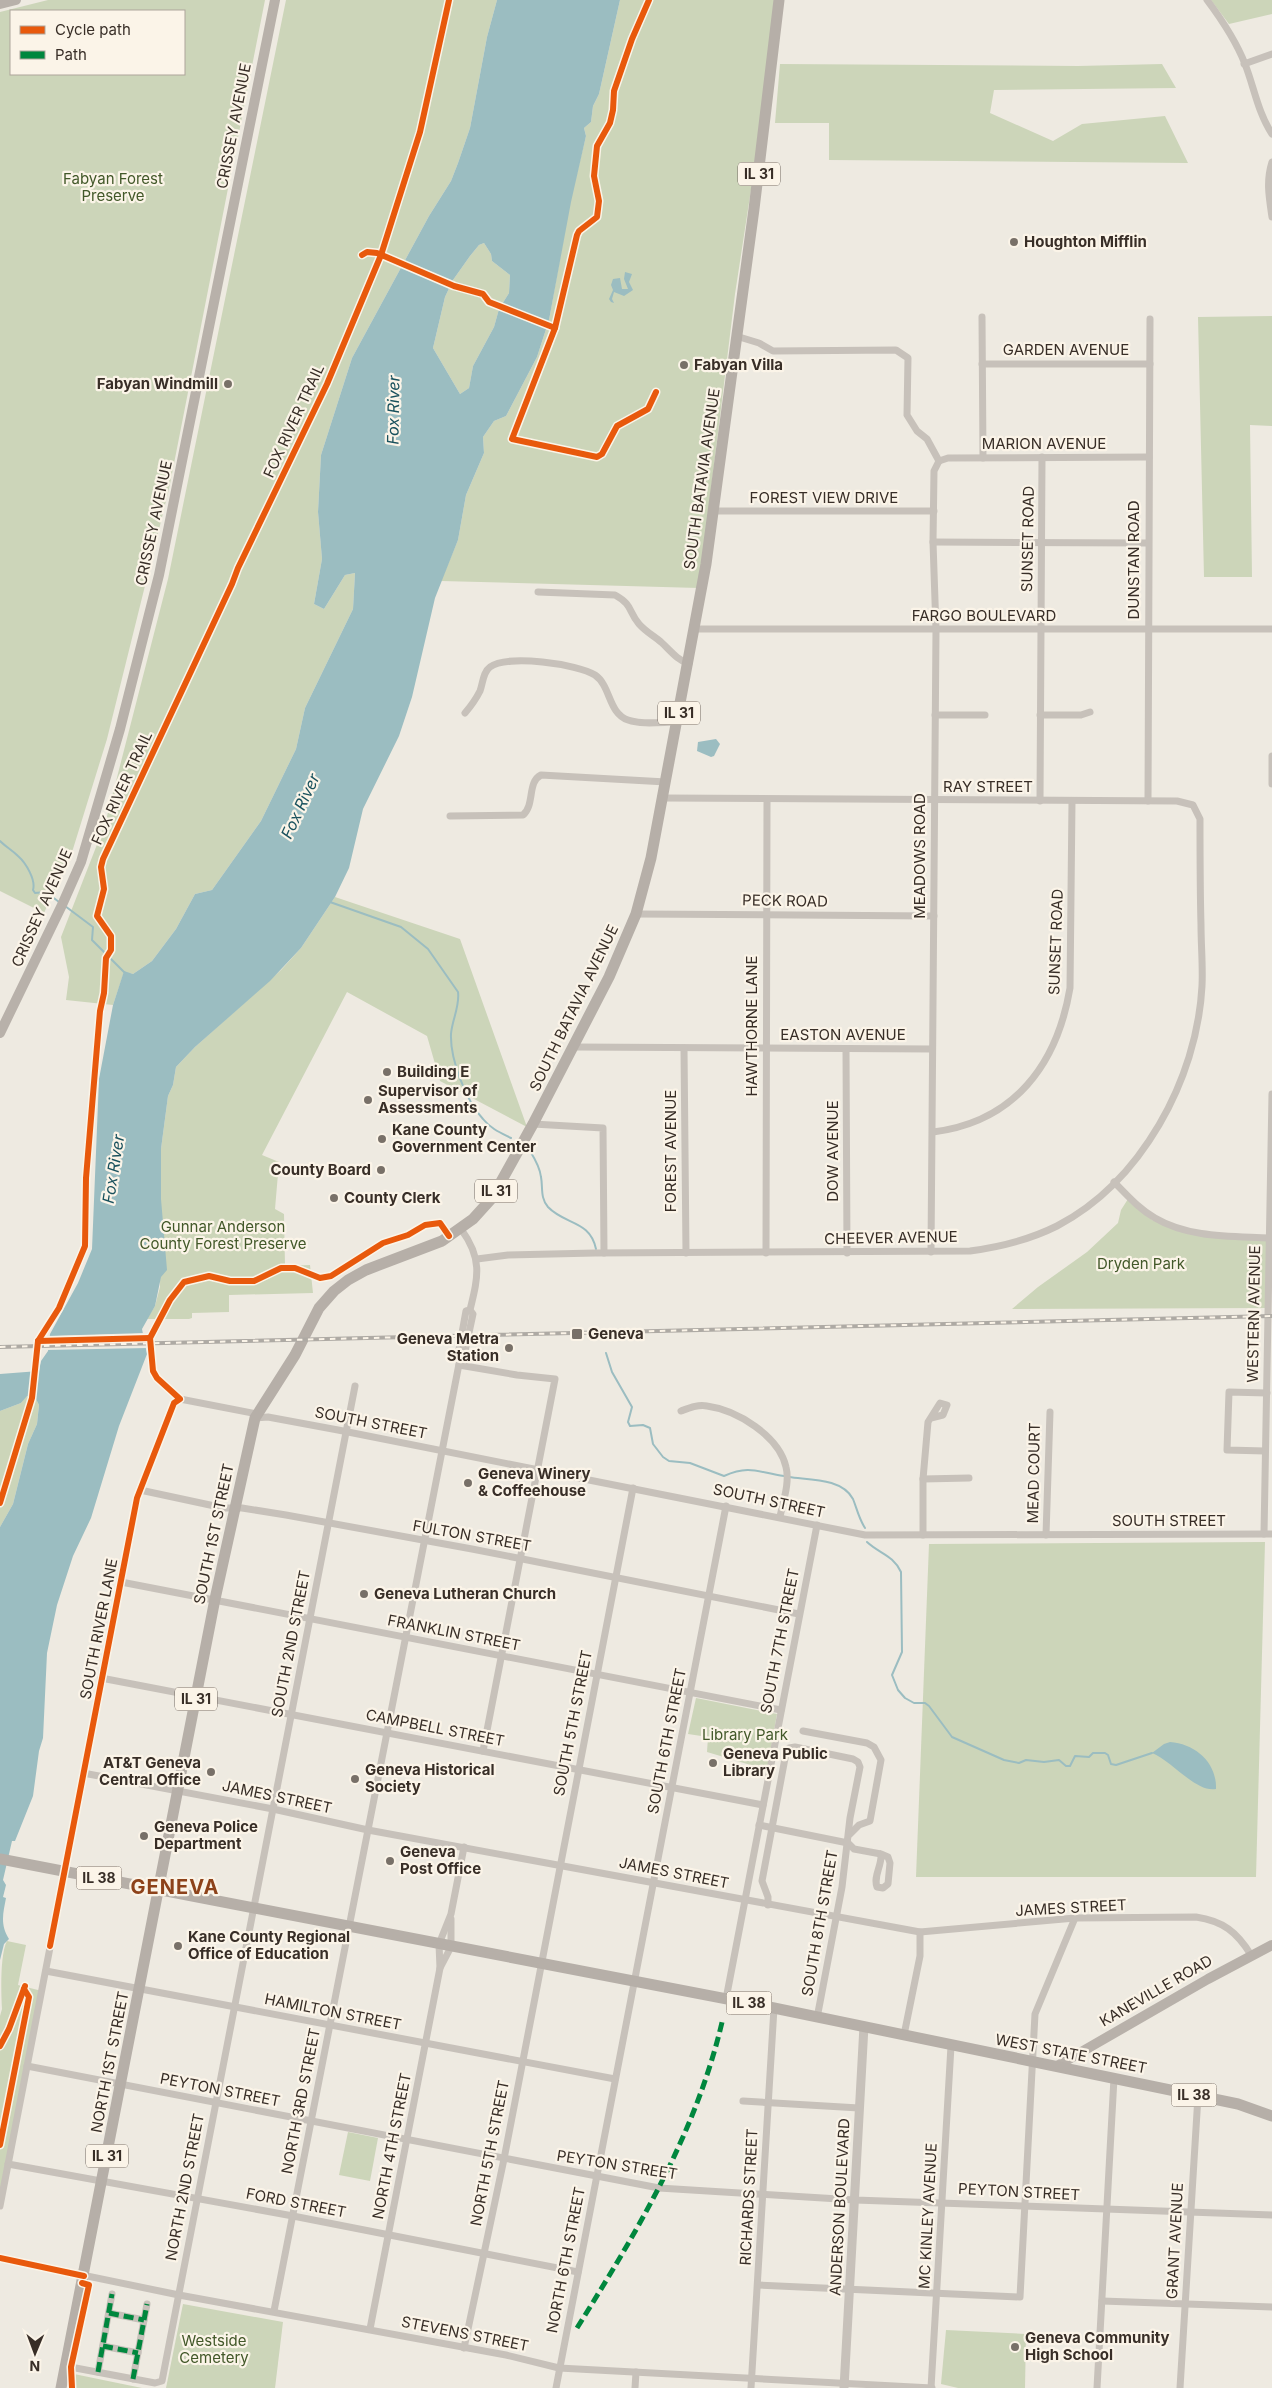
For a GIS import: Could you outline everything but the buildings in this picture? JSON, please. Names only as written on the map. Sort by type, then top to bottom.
[{"type":"main road","points":[[0,4],[16,0]]},
{"type":"main road","name":"CRISSEY AVENUE","points":[[0,1033],[81,862],[120,729],[159,574],[275,0]]},
{"type":"main road","name":"SOUTH BATAVIA AVENUE","points":[[412,1254],[434,1245],[461,1229],[492,1198],[534,1124],[573,1048],[612,971],[636,914],[651,858],[695,628],[713,511],[754,209],[779,0]]},
{"type":"main road","name":"SOUTH 1ST STREET","points":[[159,1889],[234,1509],[260,1415],[295,1355],[319,1308],[329,1297],[357,1275],[412,1254]]},
{"type":"main road","name":"IL 38","points":[[0,1859],[864,2026]]},
{"type":"main road","name":"NORTH 1ST STREET","points":[[61,2388],[159,1889]]},
{"type":"main road","name":"KANEVILLE ROAD","points":[[1057,2066],[1251,1955],[1272,1945]]},
{"type":"main road","name":"WEST STATE STREET","points":[[864,2026],[951,2046],[1033,2061],[1238,2104],[1272,2116]]},
{"type":"street","points":[[1207,0],[1230,32],[1272,134]]},
{"type":"street","points":[[1244,64],[1272,54]]},
{"type":"street","points":[[1272,162],[1268,174],[1272,217]]},
{"type":"street","points":[[982,317],[983,458]]},
{"type":"street","name":"DUNSTAN ROAD","points":[[1148,801],[1150,319]]},
{"type":"street","points":[[736,336],[759,342],[772,351],[896,350],[908,358],[906,415],[917,431],[927,439],[939,461]]},
{"type":"street","name":"GARDEN AVENUE","points":[[982,364],[1150,364]]},
{"type":"street","name":"SUNSET ROAD","points":[[1040,801],[1042,457]]},
{"type":"street","name":"MARION AVENUE","points":[[939,461],[948,458],[1149,457]]},
{"type":"street","name":"MEADOWS ROAD","points":[[931,1252],[934,916],[933,800],[936,630],[933,542],[934,472],[939,461]]},
{"type":"street","name":"FOREST VIEW DRIVE","points":[[713,511],[934,511]]},
{"type":"street","points":[[933,542],[1148,543]]},
{"type":"street","points":[[538,592],[615,595],[626,601],[633,616],[643,628],[675,658],[688,664]]},
{"type":"street","name":"FARGO BOULEVARD","points":[[695,628],[936,630],[1272,629]]},
{"type":"street","points":[[465,713],[473,704],[484,676],[490,667],[506,662],[525,660],[549,662],[595,675],[607,689],[616,713],[628,720],[677,722]]},
{"type":"street","points":[[1040,715],[1081,715],[1090,712]]},
{"type":"street","points":[[935,716],[985,715]]},
{"type":"street","points":[[1272,756],[1272,784]]},
{"type":"street","points":[[450,816],[522,815],[528,809],[535,781],[541,775],[666,782]]},
{"type":"street","name":"RAY STREET","points":[[663,798],[1177,801],[1193,805],[1200,819],[1202,986],[1195,1034],[1183,1072],[1157,1129],[1140,1154],[1114,1182]]},
{"type":"street","name":"HAWTHORNE LANE","points":[[766,1253],[767,800]]},
{"type":"street","name":"SUNSET ROAD","points":[[933,1132],[973,1123],[995,1113],[1033,1078],[1046,1059],[1058,1034],[1070,988],[1072,801]]},
{"type":"street","name":"PECK ROAD","points":[[636,914],[934,916]]},
{"type":"street","name":"EASTON AVENUE","points":[[573,1048],[932,1049]]},
{"type":"street","name":"FOREST AVENUE","points":[[684,1048],[686,1253]]},
{"type":"street","name":"DOW AVENUE","points":[[846,1049],[847,1253]]},
{"type":"street","name":"WESTERN AVENUE","points":[[1268,1534],[1265,1451],[1272,1094]]},
{"type":"street","points":[[534,1124],[604,1128],[604,1253]]},
{"type":"street","points":[[1114,1182],[1138,1206],[1171,1226],[1203,1234],[1269,1238]]},
{"type":"street","name":"CHEEVER AVENUE","points":[[477,1259],[508,1255],[604,1253],[847,1253],[991,1249],[1033,1237],[1077,1214],[1114,1182]]},
{"type":"street","points":[[461,1229],[477,1259]]},
{"type":"street","name":"NORTH 3RD STREET","points":[[274,2311],[459,1362],[464,1356],[474,1314],[470,1310],[478,1275],[477,1259]]},
{"type":"street","points":[[459,1362],[517,1375],[555,1379],[483,1751]]},
{"type":"street","name":"SOUTH 2ND STREET","points":[[253,1908],[355,1386]]},
{"type":"street","points":[[1265,1451],[1227,1450],[1229,1392],[1267,1393]]},
{"type":"street","name":"SOUTH STREET","points":[[180,1399],[865,1535],[1268,1534]]},
{"type":"street","name":"SOUTH RIVER LANE","points":[[0,2206],[83,1773],[140,1490],[174,1403],[180,1399]]},
{"type":"street","points":[[924,1535],[924,1479],[927,1430],[931,1418],[940,1403]]},
{"type":"street","points":[[681,1411],[699,1406],[708,1406],[743,1419],[767,1434],[785,1462],[788,1480],[780,1517]]},
{"type":"street","name":"MEAD COURT","points":[[1046,1535],[1050,1412]]},
{"type":"street","points":[[924,1479],[969,1478]]},
{"type":"street","name":"SOUTH 5TH STREET","points":[[541,1964],[633,1488]]},
{"type":"street","name":"FULTON STREET","points":[[140,1490],[234,1509],[286,1515],[520,1559],[799,1614]]},
{"type":"street","name":"SOUTH 6TH STREET","points":[[634,1982],[726,1506]]},
{"type":"street","name":"SOUTH 7TH STREET","points":[[726,1999],[817,1525]]},
{"type":"street","name":"FRANKLIN STREET","points":[[121,1582],[781,1710]]},
{"type":"street","name":"CAMPBELL STREET","points":[[102,1678],[763,1805]]},
{"type":"street","points":[[803,1731],[867,1743],[878,1753],[881,1760],[870,1820],[859,1825],[850,1834]]},
{"type":"street","name":"SOUTH 8TH STREET","points":[[772,1827],[786,1753],[789,1748],[795,1747],[853,1759],[858,1762],[860,1767],[850,1818],[850,1834],[817,2018]]},
{"type":"street","name":"JAMES STREET","points":[[83,1773],[273,1809],[368,1830],[920,1932],[1075,1918],[1196,1917],[1210,1919],[1226,1925],[1237,1934],[1251,1955]]},
{"type":"street","points":[[760,1825],[848,1842],[854,1849],[881,1854]]},
{"type":"street","points":[[768,1905],[768,1897],[762,1880],[772,1827]]},
{"type":"street","points":[[439,1944],[451,1914],[464,1848]]},
{"type":"street","name":"NORTH 2ND STREET","points":[[133,2379],[160,2383],[162,2381],[253,1908]]},
{"type":"street","points":[[451,1914],[452,1947]]},
{"type":"street","points":[[758,2285],[1020,2297],[1036,2014],[1075,1918]]},
{"type":"street","points":[[904,2035],[920,1956],[920,1932]]},
{"type":"street","name":"NORTH 4TH STREET","points":[[370,2329],[440,1968],[439,1944]]},
{"type":"street","name":"NORTH 4TH STREET","points":[[440,1968],[452,1947]]},
{"type":"street","name":"NORTH 5TH STREET","points":[[464,2348],[504,2158],[541,1964]]},
{"type":"street","name":"HAMILTON STREET","points":[[46,1971],[616,2079]]},
{"type":"street","name":"NORTH 6TH STREET","points":[[556,2388],[634,1982]]},
{"type":"street","name":"RICHARDS STREET","points":[[751,2388],[774,2008]]},
{"type":"street","name":"ANDERSON BOULEVARD","points":[[844,2386],[864,2026]]},
{"type":"street","name":"MC KINLEY AVENUE","points":[[932,2388],[951,2046]]},
{"type":"street","name":"PEYTON STREET","points":[[27,2066],[659,2188],[855,2200],[1272,2215]]},
{"type":"street","points":[[1097,2388],[1114,2078]]},
{"type":"street","name":"GRANT AVENUE","points":[[1180,2388],[1198,2096]]},
{"type":"street","points":[[743,2101],[860,2108]]},
{"type":"street","name":"FORD STREET","points":[[8,2164],[293,2216],[578,2272]]},
{"type":"street","name":"STEVENS STREET","points":[[0,2258],[179,2295],[370,2329],[559,2368],[752,2378],[844,2386],[932,2388]]},
{"type":"street","points":[[98,2372],[112,2294]]},
{"type":"street","points":[[1102,2301],[1272,2307]]},
{"type":"street","points":[[65,2366],[133,2379],[147,2304]]},
{"type":"street","points":[[109,2313],[144,2320]]},
{"type":"street","points":[[103,2346],[138,2353]]},
{"type":"street","points":[[635,2388],[636,2372]]},
{"type":"green space","name":"Fabyan Forest Preserve","points":[[48,0],[265,0],[169,489],[107,739],[73,849],[44,913],[0,891],[0,12]]},
{"type":"green space","points":[[286,0],[497,0],[487,37],[470,128],[458,163],[451,181],[429,216],[352,358],[321,455],[318,512],[322,559],[314,604],[324,609],[345,575],[355,573],[353,609],[305,708],[296,749],[261,821],[212,890],[195,894],[176,929],[152,961],[133,974],[124,972],[113,1005],[66,1000],[69,977],[61,937],[105,824],[168,579]]},
{"type":"green space","points":[[620,0],[776,0],[758,144],[735,294],[699,588],[441,581],[458,540],[466,495],[484,453],[483,437],[494,421],[506,416],[537,357],[549,320],[570,202],[586,136],[584,128],[591,122],[593,106],[599,94]]},
{"type":"green space","points":[[1211,0],[1272,0],[1272,14],[1229,24]]},
{"type":"green space","points":[[780,64],[1078,66],[1162,64],[1176,88],[994,90],[990,113],[1053,141],[1082,124],[1165,116],[1188,163],[829,160],[829,123],[775,123]]},
{"type":"green space","points":[[484,243],[491,254],[492,261],[510,275],[509,293],[499,309],[494,327],[473,366],[469,388],[460,394],[433,348],[445,297],[453,280],[479,245]]},
{"type":"green space","points":[[1272,316],[1272,426],[1250,425],[1252,577],[1204,577],[1198,317]]},
{"type":"green space","name":"Gunnar Anderson County Forest Preserve","points":[[335,897],[460,939],[527,1127],[440,1081],[427,1036],[347,992],[262,1155],[279,1162],[275,1209],[284,1214],[285,1266],[310,1265],[313,1293],[229,1295],[229,1312],[192,1313],[192,1318],[189,1319],[147,1319],[155,1306],[160,1287],[161,1149],[168,1096],[173,1085],[176,1067],[195,1047],[281,970],[301,948]]},
{"type":"green space","name":"Dryden Park","points":[[1128,1199],[1152,1220],[1176,1230],[1266,1240],[1266,1308],[1012,1309],[1038,1287],[1087,1252],[1118,1223],[1121,1210]]},
{"type":"green space","points":[[26,1396],[35,1397],[39,1405],[37,1424],[28,1444],[13,1504],[0,1527],[0,1411],[21,1403]]},
{"type":"green space","points":[[1265,1542],[1256,1877],[916,1877],[929,1544]]},
{"type":"green space","name":"Library Park","points":[[696,1698],[777,1714],[767,1770],[707,1752],[708,1737],[688,1734]]},
{"type":"green space","points":[[7,1941],[26,1945],[18,1985],[42,1991],[0,2206],[0,2016],[2,2009],[2,1964]]},
{"type":"green space","points":[[348,2132],[378,2138],[370,2181],[339,2175]]},
{"type":"green space","name":"Westside Cemetery","points":[[183,2304],[283,2322],[275,2388],[166,2388]]},
{"type":"green space","points":[[946,2330],[1026,2334],[1025,2388],[958,2388],[941,2384]]},
{"type":"green space","points":[[74,2374],[142,2388],[68,2388],[70,2377]]},
{"type":"water","name":"Fox River","points":[[497,0],[620,0],[599,94],[593,106],[591,122],[584,128],[586,136],[571,202],[549,320],[537,357],[506,416],[494,421],[483,437],[484,453],[466,495],[458,540],[435,598],[412,697],[399,736],[363,809],[349,868],[335,897],[301,948],[270,981],[195,1047],[176,1067],[173,1085],[168,1096],[161,1149],[161,1199],[167,1270],[161,1277],[155,1306],[142,1329],[147,1354],[119,1426],[91,1518],[73,1556],[57,1605],[47,1653],[43,1738],[39,1751],[33,1796],[15,1841],[12,1841],[3,1880],[6,1885],[3,1897],[6,1898],[3,1924],[9,1939],[4,1944],[0,1960],[0,1527],[13,1504],[28,1444],[37,1424],[39,1405],[35,1397],[27,1396],[21,1403],[0,1411],[0,1374],[39,1371],[41,1361],[48,1351],[50,1334],[78,1283],[92,1249],[99,1079],[113,1005],[124,971],[133,974],[152,961],[176,929],[195,894],[212,890],[261,821],[296,749],[305,708],[353,609],[355,573],[345,575],[324,609],[314,604],[322,559],[318,512],[321,455],[352,358],[429,216],[451,181],[470,128],[487,37]],"holes":[[[484,243],[491,254],[492,261],[510,275],[509,293],[499,309],[494,327],[473,366],[469,388],[460,394],[433,348],[445,297],[453,280],[479,245]]]},
{"type":"water","points":[[625,272],[632,274],[629,282],[633,290],[624,296],[614,292],[612,299],[614,303],[611,302],[609,299],[613,290],[611,285],[613,279],[620,278],[622,289],[628,289],[624,279]]},
{"type":"water","points":[[716,739],[720,744],[714,756],[711,757],[697,751],[698,742]]},
{"type":"water","points":[[1170,1742],[1196,1751],[1209,1763],[1213,1771],[1216,1789],[1200,1786],[1152,1753]]},
{"type":"pier","points":[[145,1333],[146,1338],[47,1340],[47,1336]]},
{"type":"pier","points":[[147,1340],[148,1348],[46,1350],[46,1343]]},
{"type":"waterway","points":[[0,841],[24,863],[32,877],[35,893],[46,892],[59,902]]},
{"type":"waterway","points":[[330,902],[401,927],[428,949],[458,992],[451,1044],[456,1067],[465,1091],[486,1122],[511,1138]]},
{"type":"waterway","points":[[65,906],[93,927],[92,940],[125,973]]},
{"type":"waterway","points":[[530,1151],[540,1170],[545,1204],[555,1213],[583,1228],[593,1240],[596,1249]]},
{"type":"waterway","points":[[606,1353],[612,1372],[632,1407],[628,1422],[630,1426],[643,1425],[650,1428],[653,1444],[663,1457],[669,1461],[690,1463],[724,1476],[747,1470],[784,1476]]},
{"type":"waterway","points":[[789,1477],[824,1481],[841,1487],[853,1499],[865,1528]]},
{"type":"waterway","points":[[867,1542],[890,1558],[901,1572],[902,1652],[892,1675],[898,1690],[905,1698],[914,1703],[925,1703],[929,1706],[952,1737],[1004,1760],[1019,1763],[1026,1760],[1044,1762],[1059,1760],[1066,1766],[1070,1766],[1075,1756],[1089,1757],[1093,1753],[1105,1753],[1108,1755],[1111,1764],[1116,1765],[1152,1753]]},
{"type":"railway","points":[[0,1347],[1272,1316]]},
{"type":"marked path","points":[[577,2328],[622,2254],[663,2179],[698,2101],[712,2060],[723,2018]]},
{"type":"marked path","points":[[98,2372],[112,2294]]},
{"type":"marked path","points":[[133,2379],[147,2304]]},
{"type":"marked path","points":[[109,2313],[144,2320]]},
{"type":"marked path","points":[[103,2346],[138,2353]]},
{"type":"cycle path","name":"FOX RIVER TRAIL","points":[[0,1503],[32,1398],[38,1341],[59,1308],[85,1246],[86,1178],[100,1011],[104,993],[106,958],[111,950],[111,936],[97,916],[104,889],[101,867],[103,859],[238,568],[327,384],[381,255],[420,132],[449,0]]},
{"type":"cycle path","points":[[649,0],[632,39],[614,91],[610,123],[597,146],[594,176],[599,201],[597,217],[579,231],[577,235],[555,328],[512,439],[597,457],[602,454],[617,426],[648,409],[656,392]]},
{"type":"cycle path","points":[[362,255],[367,252],[377,253],[454,286],[483,294],[489,302],[555,328]]},
{"type":"cycle path","points":[[50,1946],[137,1498],[174,1403],[180,1399],[157,1378],[153,1371],[150,1338],[170,1300],[184,1282],[209,1276],[230,1281],[254,1281],[281,1268],[295,1268],[320,1278],[331,1276],[383,1243],[408,1235],[425,1225],[440,1223],[449,1236]]},
{"type":"cycle path","points":[[38,1341],[150,1338]]},
{"type":"cycle path","points":[[0,2046],[9,2029],[25,1986]]},
{"type":"cycle path","points":[[0,2145],[29,1997],[24,1989]]},
{"type":"cycle path","points":[[0,2258],[84,2276]]},
{"type":"cycle path","points":[[72,2388],[71,2367],[89,2285],[82,2283]]},
{"type":"place","name":"Houghton Mifflin","points":[[1014,242]]},
{"type":"place","name":"Fabyan Villa","points":[[684,365]]},
{"type":"place","name":"Fabyan Windmill","points":[[228,384]]},
{"type":"place","name":"Building E","points":[[387,1072]]},
{"type":"place","name":"Supervisor of Assessments","points":[[368,1100]]},
{"type":"place","name":"Kane County Government Center","points":[[382,1139]]},
{"type":"place","name":"County Board","points":[[381,1170]]},
{"type":"place","name":"County Clerk","points":[[334,1198]]},
{"type":"place","name":"Geneva","points":[[577,1334]]},
{"type":"place","name":"Geneva Metra Station","points":[[509,1348]]},
{"type":"place","name":"Geneva Winery & Coffeehouse","points":[[468,1483]]},
{"type":"place","name":"Geneva Lutheran Church","points":[[364,1594]]},
{"type":"place","name":"Geneva Public Library","points":[[713,1763]]},
{"type":"place","name":"AT&T Geneva Central Office","points":[[211,1772]]},
{"type":"place","name":"Geneva Historical Society","points":[[355,1779]]},
{"type":"place","name":"Geneva Police Department","points":[[144,1836]]},
{"type":"place","name":"Geneva Post Office","points":[[390,1861]]},
{"type":"place","name":"Kane County Regional Office of Education","points":[[178,1946]]},
{"type":"place","name":"Geneva Community High School","points":[[1015,2347]]},
{"type":"district","name":"GENEVA","points":[[175,1887]]}]
